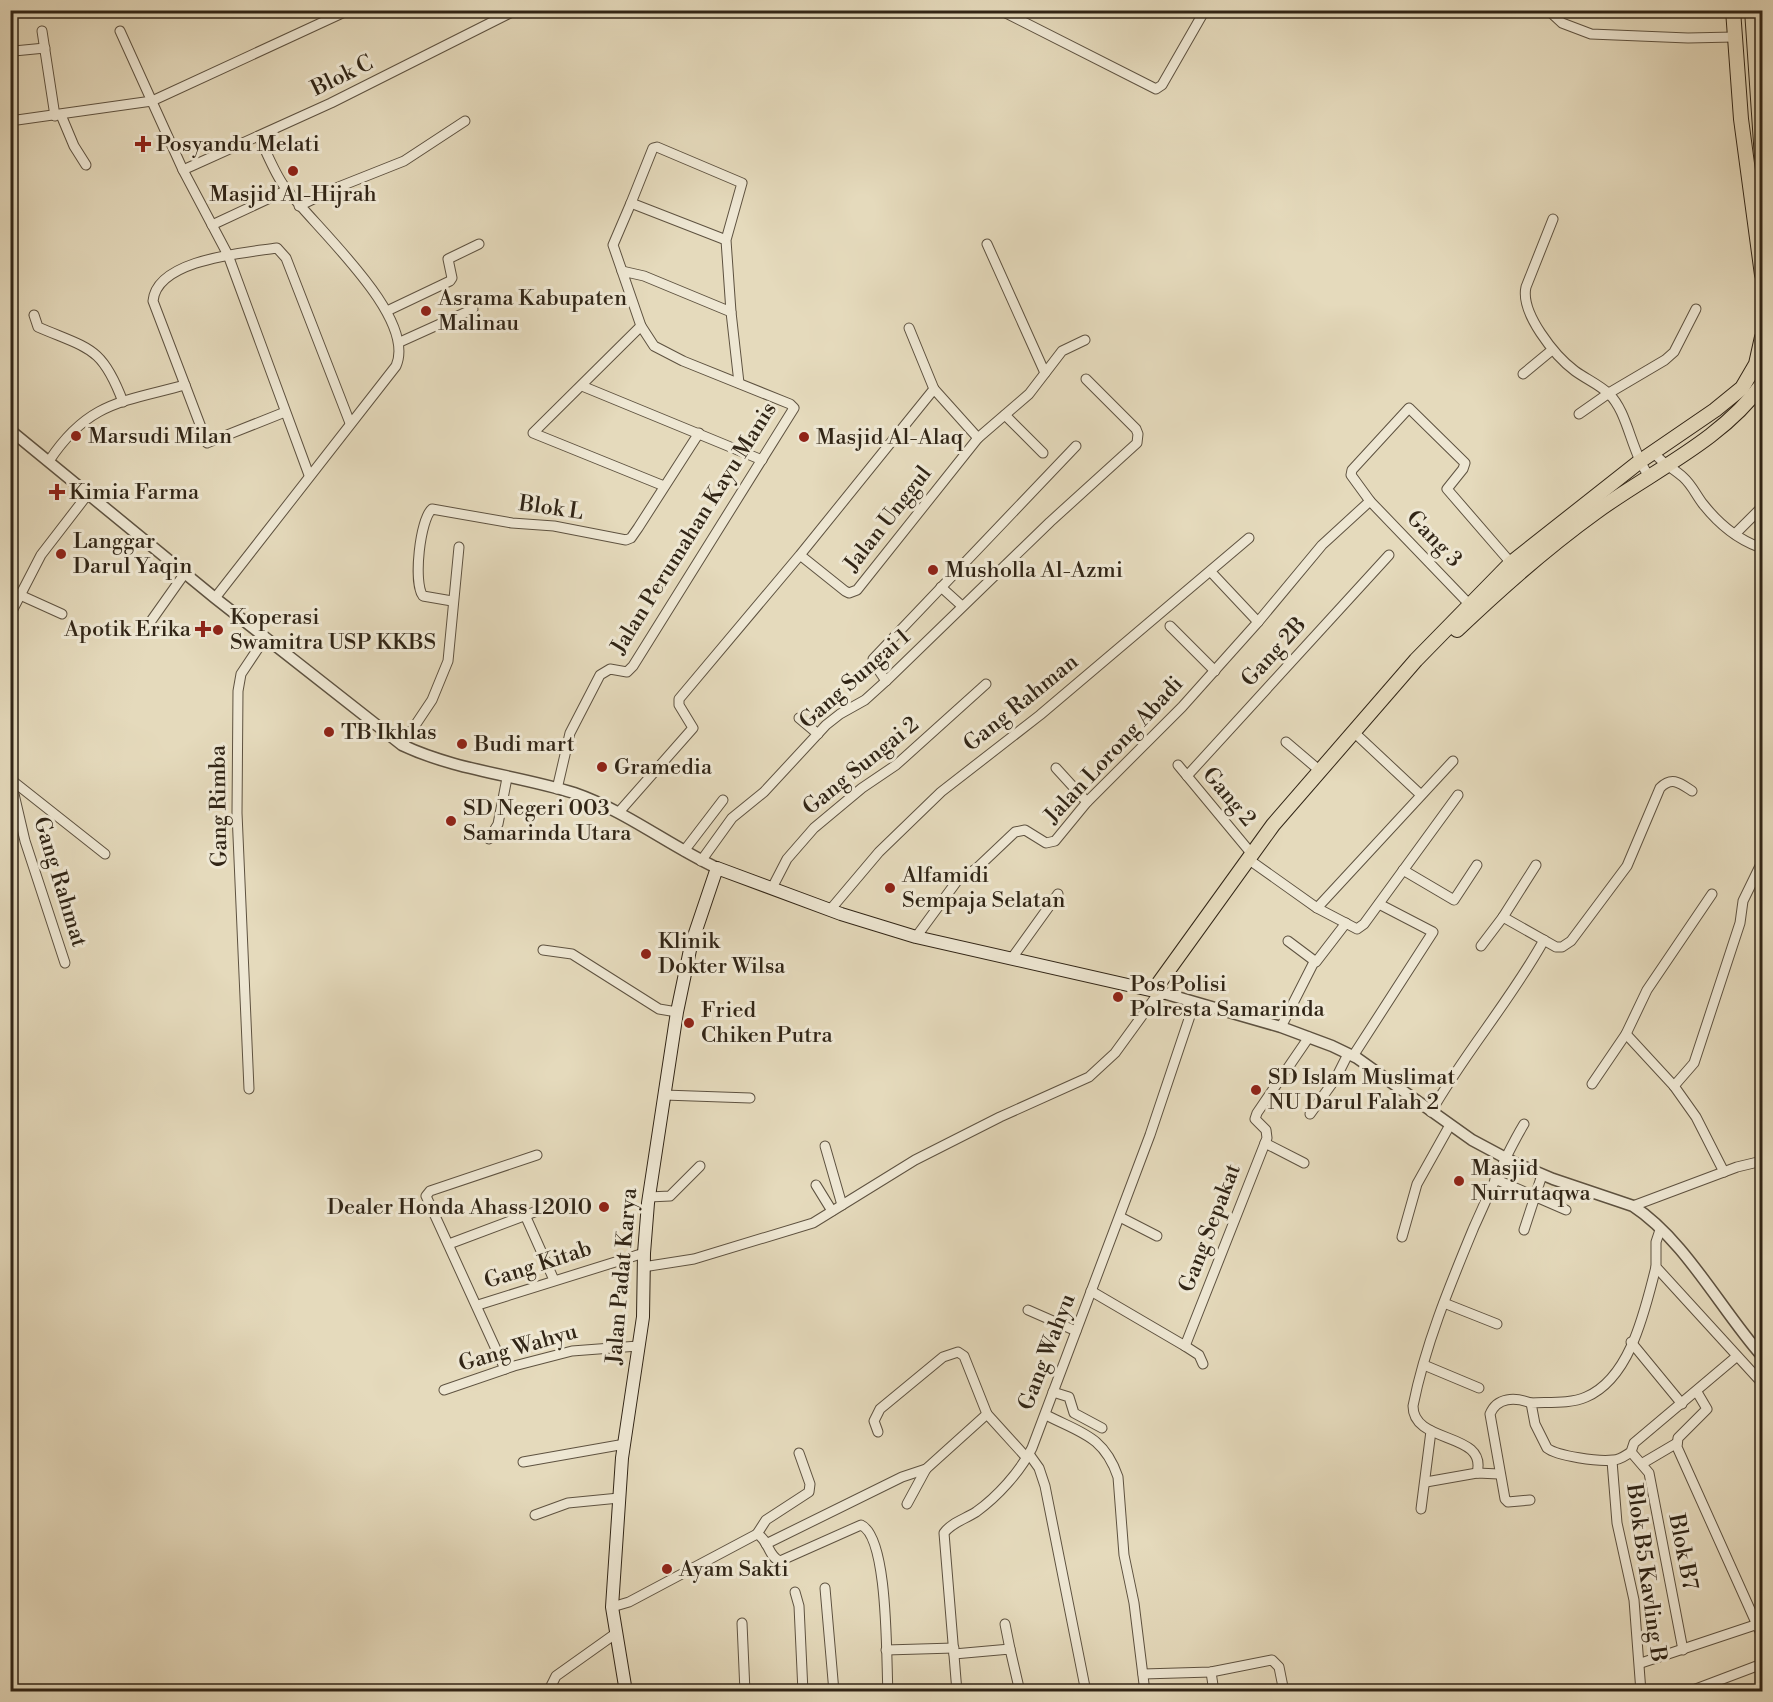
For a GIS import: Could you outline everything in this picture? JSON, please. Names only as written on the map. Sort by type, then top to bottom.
[{"type":"main road","points":[[1733,10],[1741,119],[1762,275]]},
{"type":"main road","points":[[1752,10],[1762,158]]},
{"type":"main road","points":[[717,868],[830,910],[916,937],[1157,994],[1251,859],[1319,770],[1408,668],[1512,563],[1639,462],[1715,411],[1742,388],[1756,364],[1762,337]]},
{"type":"main road","points":[[1251,859],[1422,664],[1517,574],[1595,512],[1719,429],[1746,405],[1762,384]]},
{"type":"main road","name":"Jalan Padat Karya","points":[[626,1692],[612,1607],[619,1498],[645,1297],[643,1267],[649,1197],[677,1012],[696,925],[717,868]]},
{"type":"street","points":[[10,121],[152,101],[330,14],[349,10]]},
{"type":"street","name":"Blok C","points":[[183,170],[259,137],[516,10]]},
{"type":"street","points":[[1000,10],[1156,89],[1162,85],[1205,10]]},
{"type":"street","points":[[1548,10],[1562,23],[1591,34],[1688,38],[1734,37]]},
{"type":"street","points":[[42,31],[58,115],[86,165]]},
{"type":"street","points":[[120,31],[183,170],[228,255],[309,475]]},
{"type":"street","points":[[14,51],[45,48]]},
{"type":"street","points":[[299,206],[336,188],[404,161],[465,121]]},
{"type":"street","points":[[215,598],[396,366],[400,351],[400,342],[387,311],[326,232],[299,206],[287,190],[259,137]]},
{"type":"street","name":"Jalan Perumahan Kayu Manis","points":[[557,789],[570,733],[600,675],[606,670],[623,672],[631,669],[794,408],[790,404],[683,361],[654,346],[641,326],[613,245],[650,150],[657,147],[742,183],[726,240]]},
{"type":"street","points":[[212,225],[287,190]]},
{"type":"street","points":[[631,203],[726,240],[730,312],[739,383]]},
{"type":"street","points":[[1552,219],[1524,295],[1527,309],[1552,350],[1575,371],[1609,393],[1625,420],[1639,462],[1649,476]]},
{"type":"street","points":[[387,311],[450,281],[452,278],[448,259],[479,244]]},
{"type":"street","points":[[987,244],[1045,373]]},
{"type":"street","points":[[285,412],[207,443],[156,310],[154,292],[158,285],[174,272],[228,255],[277,248],[284,254],[350,423]]},
{"type":"street","points":[[622,271],[644,276],[730,312]]},
{"type":"street","points":[[400,342],[473,309]]},
{"type":"street","points":[[1579,414],[1609,393],[1665,360],[1680,342],[1695,309]]},
{"type":"street","points":[[34,315],[38,327],[90,349],[110,370],[123,402]]},
{"type":"street","points":[[641,326],[533,433],[664,486],[699,433]]},
{"type":"street","points":[[909,328],[934,389],[978,438]]},
{"type":"street","name":"Jalan Unggul","points":[[800,555],[845,591],[849,593],[857,590],[978,438],[1029,394],[1062,351],[1085,340]]},
{"type":"street","points":[[1523,374],[1552,350]]},
{"type":"street","name":"Gang Sungai 1","points":[[701,861],[732,818],[764,792],[818,734],[840,714],[865,700],[886,681],[962,606],[1137,443],[1136,429],[1086,379]]},
{"type":"street","points":[[49,461],[80,423],[96,411],[185,385]]},
{"type":"street","points":[[582,386],[762,460]]},
{"type":"street","name":"Jalan Unggul","points":[[619,812],[693,728],[679,705],[680,699],[934,389]]},
{"type":"street","name":"Gang 3","points":[[1469,604],[1352,480],[1352,470],[1409,408],[1462,458],[1465,466],[1447,489],[1512,563]]},
{"type":"street","points":[[1005,415],[1043,453]]},
{"type":"street","points":[[10,430],[215,598],[402,745],[438,761],[557,789],[619,812],[701,861],[717,868]]},
{"type":"street","points":[[886,681],[874,666],[873,658],[1076,446]]},
{"type":"street","points":[[1654,453],[1665,466],[1684,477],[1702,504],[1735,534],[1759,547]]},
{"type":"street","name":"Blok L","points":[[452,601],[420,593],[418,582],[422,534],[427,516],[432,509],[512,523],[554,526],[618,540],[631,538],[664,486]]},
{"type":"street","points":[[10,615],[41,555],[88,494]]},
{"type":"street","name":"Jalan Lorong Abadi","points":[[916,937],[957,881],[977,868],[1015,832],[1025,830],[1046,843],[1051,843],[1087,802],[1215,671],[1322,545],[1370,501]]},
{"type":"street","points":[[1735,534],[1760,509]]},
{"type":"street","name":"Gang Rahman","points":[[830,910],[873,859],[941,792],[1040,715],[1249,538]]},
{"type":"street","points":[[402,745],[432,700],[448,661],[459,547]]},
{"type":"street","name":"Gang 2B","points":[[1187,776],[1389,555]]},
{"type":"street","points":[[1210,572],[1258,622]]},
{"type":"street","points":[[151,621],[185,573]]},
{"type":"street","points":[[941,586],[962,606]]},
{"type":"street","points":[[20,595],[62,614]]},
{"type":"street","points":[[1170,626],[1215,671]]},
{"type":"street","name":"Gang Rimba","points":[[249,1089],[237,813],[238,691],[241,674],[265,638]]},
{"type":"street","name":"Gang Sungai 2","points":[[772,888],[787,859],[814,828],[862,788],[902,760],[986,684]]},
{"type":"street","points":[[799,718],[818,734]]},
{"type":"street","points":[[1358,736],[1422,795]]},
{"type":"street","points":[[1286,742],[1319,770]]},
{"type":"street","points":[[1317,908],[1453,761]]},
{"type":"street","name":"Gang 2","points":[[1178,765],[1251,859],[1317,908],[1349,925]]},
{"type":"street","points":[[1056,768],[1087,802]]},
{"type":"street","points":[[489,839],[498,824],[507,778]]},
{"type":"street","points":[[12,780],[105,854]]},
{"type":"street","name":"Gang Rahmat","points":[[12,780],[25,841],[65,963]]},
{"type":"street","points":[[1503,917],[1544,940],[1562,947],[1571,940],[1627,866],[1660,788],[1665,783],[1675,780],[1692,791]]},
{"type":"street","points":[[1281,1027],[1314,962],[1318,961],[1349,925],[1361,927],[1458,795]]},
{"type":"street","points":[[684,851],[723,800]]},
{"type":"street","points":[[1674,1086],[1694,1063],[1740,923],[1743,901],[1762,862]]},
{"type":"street","points":[[1403,870],[1454,900],[1477,865]]},
{"type":"street","points":[[1481,946],[1503,917],[1536,865]]},
{"type":"street","points":[[1012,958],[1059,894]]},
{"type":"street","points":[[1592,1084],[1626,1034],[1647,990],[1712,894]]},
{"type":"street","points":[[1310,1114],[1433,932],[1378,904]]},
{"type":"street","points":[[1431,1112],[1449,1080],[1528,969],[1544,940]]},
{"type":"street","points":[[1288,941],[1314,962]]},
{"type":"street","points":[[543,950],[572,954],[659,1009],[677,1012]]},
{"type":"street","points":[[643,1267],[711,1255],[804,1227],[915,1160],[1008,1113],[1089,1077],[1120,1047],[1157,994],[1281,1027],[1350,1055],[1450,1125],[1504,1157],[1542,1175],[1633,1206],[1682,1252],[1762,1356]]},
{"type":"street","name":"Gang Wahyu","points":[[957,1692],[945,1533],[992,1498],[1028,1455],[1046,1415],[1120,1217],[1194,1004]]},
{"type":"street","points":[[1626,1034],[1674,1086],[1700,1124],[1724,1172]]},
{"type":"street","name":"Gang Sepakat","points":[[1185,1346],[1265,1143],[1267,1132],[1257,1122],[1257,1113],[1309,1037]]},
{"type":"street","points":[[664,1095],[750,1098]]},
{"type":"street","points":[[1477,1473],[1480,1464],[1477,1456],[1460,1442],[1420,1426],[1413,1412],[1424,1365],[1444,1303],[1504,1157],[1524,1124]]},
{"type":"street","points":[[1402,1237],[1417,1184],[1450,1125]]},
{"type":"street","points":[[1265,1143],[1304,1163]]},
{"type":"street","points":[[825,1146],[842,1205]]},
{"type":"street","points":[[505,1369],[478,1305],[429,1205],[427,1192],[537,1155]]},
{"type":"street","points":[[1633,1206],[1724,1172],[1762,1161]]},
{"type":"street","points":[[649,1197],[670,1196],[700,1167]]},
{"type":"street","points":[[1524,1230],[1542,1175]]},
{"type":"street","points":[[1495,1179],[1566,1210]]},
{"type":"street","points":[[816,1185],[832,1211]]},
{"type":"street","points":[[449,1244],[545,1208]]},
{"type":"street","points":[[525,1215],[554,1280]]},
{"type":"street","points":[[1120,1217],[1157,1236]]},
{"type":"street","points":[[1530,1500],[1507,1501],[1499,1474],[1490,1423],[1493,1407],[1503,1400],[1514,1399],[1531,1403],[1571,1401],[1590,1395],[1617,1371],[1631,1342],[1656,1267],[1656,1242],[1660,1230]]},
{"type":"street","name":"Gang Kitab","points":[[478,1305],[644,1253]]},
{"type":"street","points":[[1656,1267],[1762,1383]]},
{"type":"street","points":[[1091,1291],[1199,1355],[1203,1364]]},
{"type":"street","points":[[1444,1303],[1497,1324]]},
{"type":"street","points":[[1028,1310],[1076,1331]]},
{"type":"street","points":[[1631,1342],[1682,1404]]},
{"type":"street","name":"Gang Wahyu","points":[[444,1390],[505,1369],[583,1349],[638,1346]]},
{"type":"street","points":[[878,1432],[874,1421],[880,1409],[943,1357],[958,1352],[964,1356],[987,1414],[1039,1468],[1045,1486],[1086,1692]]},
{"type":"street","points":[[1531,1403],[1535,1424],[1543,1443],[1551,1451],[1612,1461],[1631,1452],[1634,1443],[1736,1357]]},
{"type":"street","points":[[1424,1365],[1479,1388]]},
{"type":"street","points":[[1053,1392],[1069,1397],[1070,1408],[1078,1417],[1102,1428]]},
{"type":"street","points":[[1697,1392],[1707,1409],[1678,1438],[1677,1443],[1762,1636]]},
{"type":"street","points":[[907,1504],[926,1469],[987,1414]]},
{"type":"street","points":[[1046,1415],[1105,1448],[1118,1477],[1124,1556],[1134,1603],[1145,1692]]},
{"type":"street","points":[[1421,1509],[1431,1431]]},
{"type":"street","points":[[1631,1452],[1643,1463],[1677,1443]]},
{"type":"street","points":[[523,1462],[625,1444]]},
{"type":"street","points":[[612,1607],[635,1599],[757,1534],[766,1520],[806,1496],[811,1489],[799,1453]]},
{"type":"street","name":"Blok B5 Kavling B","points":[[1612,1461],[1614,1501],[1634,1600],[1641,1663],[1641,1692]]},
{"type":"street","name":"Blok B7","points":[[1643,1463],[1649,1473],[1683,1650]]},
{"type":"street","points":[[766,1544],[902,1477],[926,1469]]},
{"type":"street","points":[[1426,1482],[1477,1473],[1499,1474]]},
{"type":"street","points":[[535,1515],[568,1503],[619,1498]]},
{"type":"street","points":[[757,1534],[775,1559],[780,1561],[856,1526],[865,1527],[876,1547],[882,1569],[888,1692]]},
{"type":"street","points":[[825,1588],[834,1692]]},
{"type":"street","points":[[795,1592],[799,1606],[803,1692]]},
{"type":"street","points":[[742,1623],[745,1692]]},
{"type":"street","points":[[1005,1624],[1020,1692]]},
{"type":"street","points":[[1641,1663],[1758,1624]]},
{"type":"street","points":[[548,1692],[556,1676],[615,1634]]},
{"type":"street","points":[[886,1650],[1010,1649]]},
{"type":"street","points":[[1143,1674],[1211,1672],[1272,1660],[1279,1667],[1284,1692]]},
{"type":"street","points":[[1688,1692],[1762,1664]]},
{"type":"street","points":[[1211,1672],[1214,1692]]},
{"type":"place","name":"Posyandu Melati","points":[[143,144]]},
{"type":"place","name":"Masjid Al-Hijrah","points":[[293,171]]},
{"type":"place","name":"Asrama Kabupaten Malinau","points":[[426,311]]},
{"type":"place","name":"Marsudi Milan","points":[[76,436]]},
{"type":"place","name":"Masjid Al-Alaq","points":[[804,437]]},
{"type":"place","name":"Kimia Farma","points":[[57,492]]},
{"type":"place","name":"Langgar Darul Yaqin","points":[[61,554]]},
{"type":"place","name":"Musholla Al-Azmi","points":[[933,570]]},
{"type":"place","name":"Apotik Erika","points":[[203,629]]},
{"type":"place","name":"Koperasi Swamitra USP KKBS","points":[[218,630]]},
{"type":"place","name":"TB Ikhlas","points":[[329,732]]},
{"type":"place","name":"Budi mart","points":[[462,744]]},
{"type":"place","name":"Gramedia","points":[[602,767]]},
{"type":"place","name":"SD Negeri 003 Samarinda Utara","points":[[451,821]]},
{"type":"place","name":"Alfamidi Sempaja Selatan","points":[[890,888]]},
{"type":"place","name":"Klinik Dokter Wilsa","points":[[646,954]]},
{"type":"place","name":"Pos Polisi Polresta Samarinda","points":[[1118,997]]},
{"type":"place","name":"Fried Chiken Putra","points":[[689,1023]]},
{"type":"place","name":"SD Islam Muslimat NU Darul Falah 2","points":[[1256,1090]]},
{"type":"place","name":"Masjid Nurrutaqwa","points":[[1459,1181]]},
{"type":"place","name":"Dealer Honda Ahass 12010","points":[[604,1207]]},
{"type":"place","name":"Ayam Sakti","points":[[667,1569]]}]
